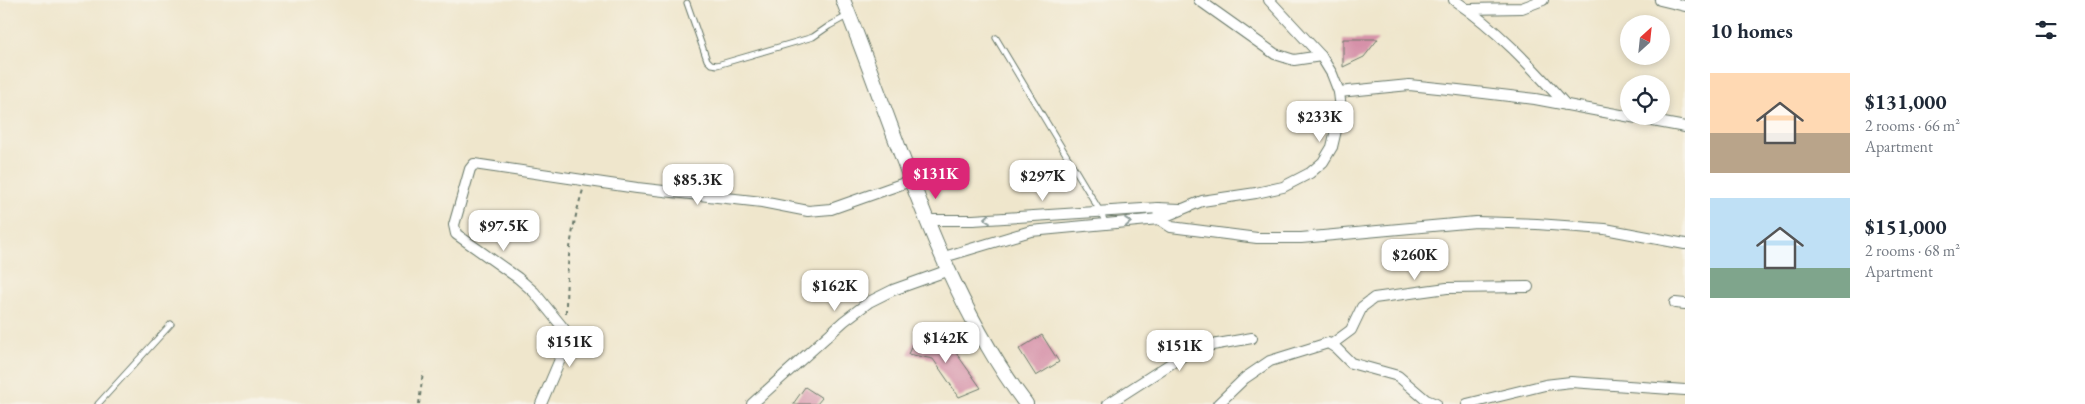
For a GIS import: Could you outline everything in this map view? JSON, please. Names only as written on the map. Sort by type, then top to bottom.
[{"type":"main road","points":[[843,0],[949,270],[992,356],[1026,404]]},
{"type":"street","points":[[1199,0],[1281,57],[1294,60],[1321,56]]},
{"type":"street","points":[[944,257],[1031,231],[1159,219],[1211,199],[1283,187],[1310,173],[1323,162],[1332,147],[1341,109],[1339,92],[1332,74],[1321,56],[1307,38],[1268,0]]},
{"type":"street","points":[[1454,0],[1468,9],[1524,58],[1566,105]]},
{"type":"street","points":[[1468,9],[1522,8],[1543,0]]},
{"type":"street","points":[[1660,0],[1685,6]]},
{"type":"street","points":[[1339,92],[1408,85],[1484,93],[1566,105],[1685,127]]},
{"type":"street","points":[[541,404],[564,350],[566,337],[564,329],[534,292],[518,278],[456,234],[454,225],[470,169],[474,164],[637,188],[762,202],[818,212],[913,180]]},
{"type":"street","points":[[1158,208],[1159,219],[1178,229],[1257,238],[1328,236],[1476,222],[1605,229],[1685,244]]},
{"type":"street","points":[[929,220],[973,220],[1158,208],[1180,210]]},
{"type":"street","points":[[1066,213],[1068,227]]},
{"type":"street","points":[[752,404],[844,321],[869,302],[893,290],[949,270]]},
{"type":"street","points":[[1218,404],[1245,378],[1270,361],[1290,353],[1332,344],[1351,330],[1362,307],[1374,298],[1447,288],[1528,288]]},
{"type":"street","points":[[1108,404],[1195,348],[1252,338]]},
{"type":"street","points":[[1332,344],[1351,363],[1398,376],[1426,400],[1436,404]]},
{"type":"street","points":[[1467,404],[1545,385],[1572,382],[1685,390]]},
{"type":"lane","points":[[687,3],[707,60],[711,64],[717,65],[813,37],[849,15]]},
{"type":"lane","points":[[996,38],[1106,224]]},
{"type":"lane","points":[[98,404],[170,324]]},
{"type":"path","points":[[564,329],[569,249],[574,219],[585,180]]},
{"type":"path","points":[[420,404],[423,372]]},
{"type":"building","points":[[1343,39],[1378,39],[1364,57],[1343,67]]},
{"type":"building","points":[[1042,335],[1059,362],[1036,376],[1019,349]]},
{"type":"building","points":[[916,336],[949,343],[981,388],[959,397],[933,359],[908,354]]},
{"type":"building","points":[[805,387],[822,398],[817,404],[793,404]]}]
